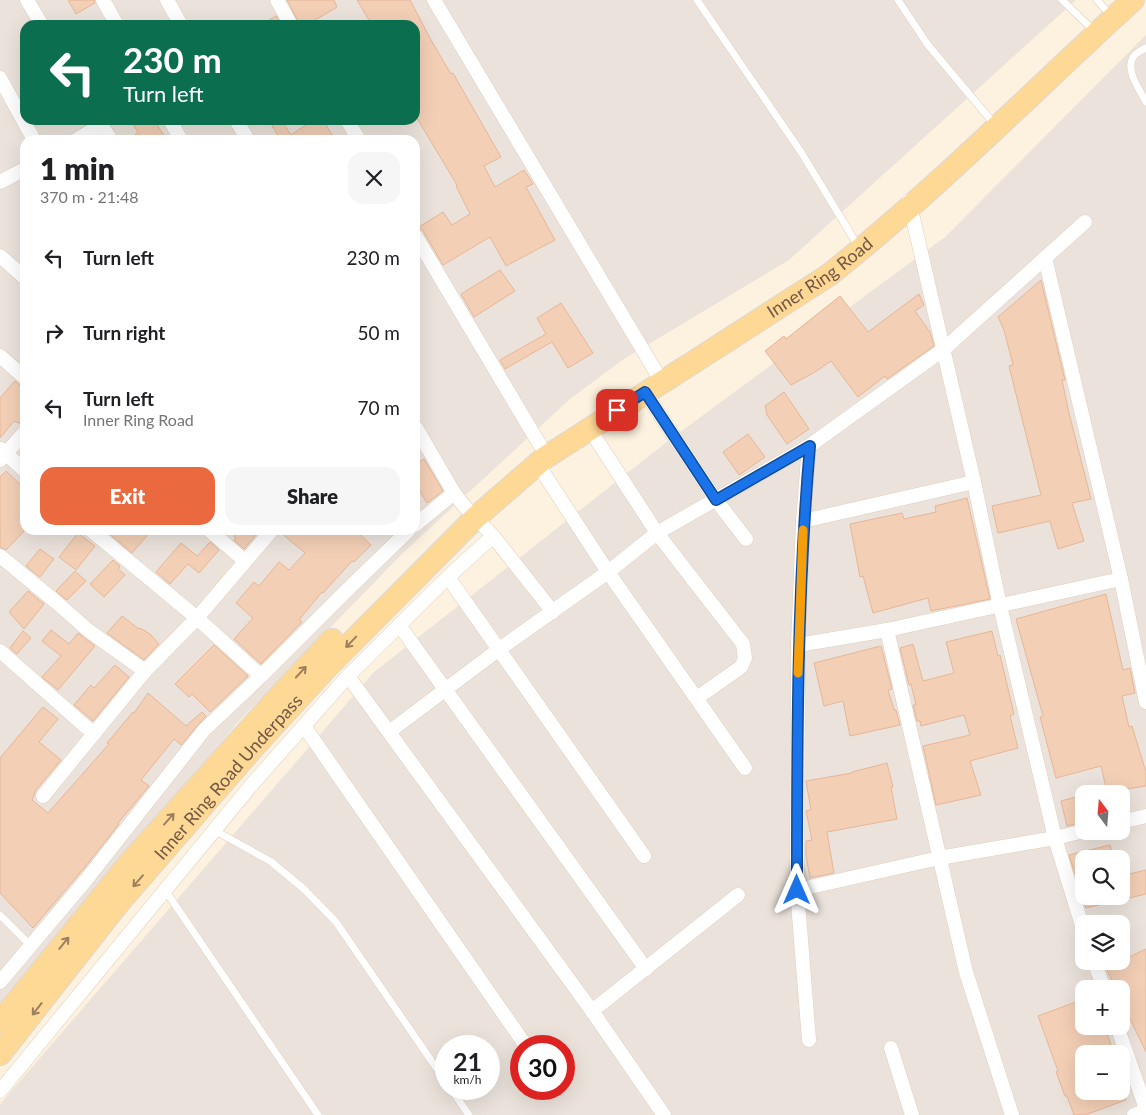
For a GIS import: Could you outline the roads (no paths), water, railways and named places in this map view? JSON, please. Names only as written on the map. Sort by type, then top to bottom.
[{"type":"main road","name":"Inner Ring Road","points":[[465,506],[656,372],[796,284],[909,200],[935,186],[1133,0]]},
{"type":"main road","name":"Inner Ring Road","points":[[538,454],[589,428],[810,288],[870,242],[990,119],[1088,25],[1106,3]]},
{"type":"main road","name":"Inner Ring Road Underpass","points":[[0,1022],[132,860],[283,692],[465,506]]},
{"type":"main road","name":"Inner Ring Road Underpass","points":[[0,1054],[118,905],[465,506]]},
{"type":"street","points":[[27,0],[39,20]]},
{"type":"street","points":[[102,0],[114,20]]},
{"type":"street","points":[[167,0],[178,20]]},
{"type":"street","points":[[277,0],[288,20]]},
{"type":"street","points":[[434,0],[656,372]]},
{"type":"street","points":[[0,78],[20,114]]},
{"type":"street","points":[[83,135],[96,125]]},
{"type":"street","points":[[0,181],[20,171]]},
{"type":"street","points":[[909,200],[974,482],[1000,606],[1055,838],[1079,915]]},
{"type":"street","points":[[389,732],[498,650],[608,572],[657,533],[810,446],[944,349],[1085,222]]},
{"type":"street","points":[[420,248],[608,572],[745,768]]},
{"type":"street","points":[[0,256],[20,274]]},
{"type":"street","points":[[1044,258],[1121,580],[1146,702]]},
{"type":"street","points":[[0,356],[20,374]]},
{"type":"street","points":[[645,392],[716,500],[746,539]]},
{"type":"street","points":[[589,428],[657,533],[743,644],[745,658],[741,667],[697,698]]},
{"type":"street","points":[[420,434],[465,506],[493,536],[553,612]]},
{"type":"street","points":[[20,437],[2,454],[20,467]]},
{"type":"street","points":[[809,1040],[797,890],[798,646],[803,521],[810,446]]},
{"type":"street","points":[[803,521],[974,482]]},
{"type":"street","points":[[420,523],[465,506]]},
{"type":"street","points":[[97,535],[197,618],[261,676]]},
{"type":"street","points":[[215,535],[245,561]]},
{"type":"street","points":[[43,796],[145,671],[197,618],[268,535]]},
{"type":"street","points":[[0,982],[86,880],[204,730],[405,535]]},
{"type":"street","points":[[0,1091],[254,782],[348,676],[398,625],[493,536]]},
{"type":"street","points":[[0,556],[88,631],[145,671]]},
{"type":"street","points":[[448,577],[644,856]]},
{"type":"street","points":[[798,646],[887,630],[1121,580]]},
{"type":"street","points":[[398,625],[646,969]]},
{"type":"street","points":[[887,630],[966,972],[1012,1115]]},
{"type":"street","points":[[0,652],[94,734]]},
{"type":"street","points":[[348,676],[592,1011],[664,1115]]},
{"type":"street","points":[[304,726],[518,1035]]},
{"type":"street","points":[[1130,820],[1146,816]]},
{"type":"street","points":[[797,890],[939,858],[1075,833]]},
{"type":"street","points":[[592,1011],[738,895]]},
{"type":"street","points":[[1120,1035],[1146,1110],[1134,1115]]},
{"type":"street","points":[[890,1048],[912,1115]]},
{"type":"lane","points":[[697,0],[801,152],[855,241]]},
{"type":"lane","points":[[898,0],[928,45],[990,119]]},
{"type":"lane","points":[[1062,0],[1088,25]]},
{"type":"lane","points":[[1146,48],[1134,56],[1130,66],[1146,102]]},
{"type":"lane","points":[[214,830],[270,862],[304,889],[336,922],[435,1066]]},
{"type":"lane","points":[[165,890],[318,1115]]},
{"type":"lane","points":[[0,915],[31,946]]},
{"type":"lane","points":[[459,1100],[469,1115]]}]
